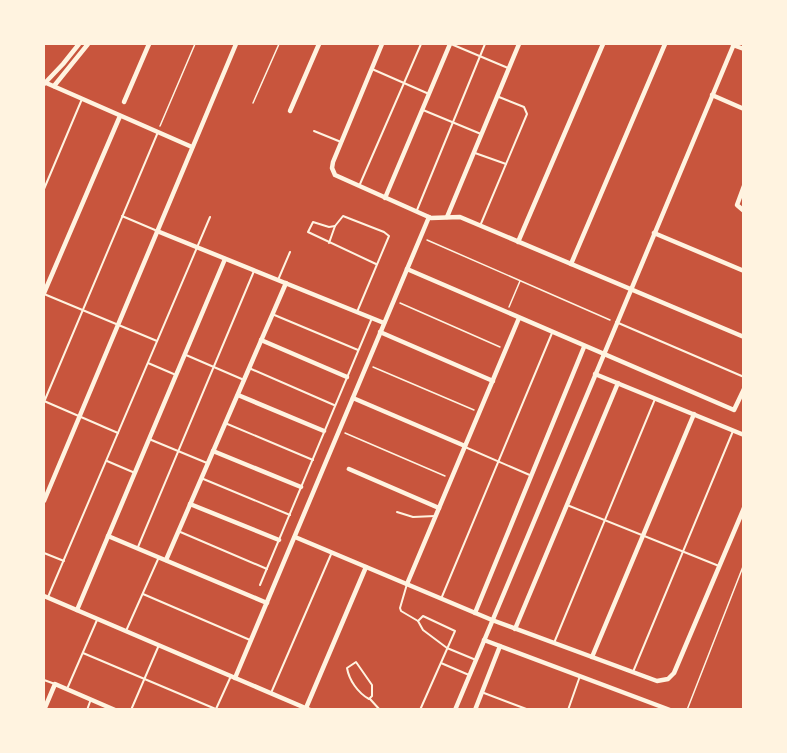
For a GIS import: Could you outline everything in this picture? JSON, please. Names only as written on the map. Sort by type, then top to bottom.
[{"type":"street","points":[[79,44],[44,83],[192,147]]},
{"type":"street","points":[[54,86],[88,44]]},
{"type":"street","points":[[124,102],[149,44]]},
{"type":"street","points":[[44,501],[236,44]]},
{"type":"street","points":[[291,111],[319,44]]},
{"type":"street","points":[[382,44],[333,162],[333,173],[359,187],[429,217],[460,217],[744,337]]},
{"type":"street","points":[[385,198],[450,44]]},
{"type":"street","points":[[447,217],[519,44]]},
{"type":"street","points":[[518,242],[603,44]]},
{"type":"street","points":[[571,264],[665,44]]},
{"type":"street","points":[[455,710],[734,44],[744,49]]},
{"type":"street","points":[[712,95],[744,109]]},
{"type":"street","points":[[44,293],[120,116]]},
{"type":"street","points":[[744,186],[737,205],[744,211]]},
{"type":"street","points":[[233,677],[267,603],[429,217]]},
{"type":"street","points":[[157,231],[384,323]]},
{"type":"street","points":[[654,233],[744,272]]},
{"type":"street","points":[[77,610],[225,259]]},
{"type":"street","points":[[407,269],[734,411],[744,389]]},
{"type":"street","points":[[166,560],[286,283]]},
{"type":"street","points":[[407,585],[519,318]]},
{"type":"street","points":[[381,332],[493,381]]},
{"type":"street","points":[[261,340],[347,377]]},
{"type":"street","points":[[475,613],[584,347]]},
{"type":"street","points":[[595,374],[744,435]]},
{"type":"street","points":[[515,629],[618,383]]},
{"type":"street","points":[[238,395],[324,431]]},
{"type":"street","points":[[353,398],[465,446]]},
{"type":"street","points":[[592,657],[694,414]]},
{"type":"street","points":[[213,451],[301,487]]},
{"type":"street","points":[[349,469],[439,507]]},
{"type":"street","points":[[190,504],[279,540]]},
{"type":"street","points":[[295,537],[492,620],[657,681],[668,679],[674,673],[744,508]]},
{"type":"street","points":[[108,536],[267,603]]},
{"type":"street","points":[[46,596],[308,709],[366,567]]},
{"type":"street","points":[[484,640],[670,710]]},
{"type":"street","points":[[475,710],[500,646]]},
{"type":"street","points":[[44,710],[55,684],[115,710]]},
{"type":"lane","points":[[359,187],[421,44]]},
{"type":"lane","points":[[450,44],[508,68]]},
{"type":"lane","points":[[417,212],[485,44]]},
{"type":"lane","points":[[372,69],[429,94]]},
{"type":"lane","points":[[480,226],[527,110],[520,105],[496,97]]},
{"type":"lane","points":[[44,189],[82,99]]},
{"type":"lane","points":[[423,110],[481,134]]},
{"type":"lane","points":[[314,130],[341,142]]},
{"type":"lane","points":[[118,433],[44,402],[158,132]]},
{"type":"lane","points":[[474,152],[506,164]]},
{"type":"lane","points":[[122,216],[157,231]]},
{"type":"lane","points":[[329,243],[335,226],[341,217],[345,216],[387,234],[389,238],[357,312]]},
{"type":"lane","points":[[46,596],[64,561],[210,217]]},
{"type":"lane","points":[[335,226],[329,227],[313,222],[308,230],[309,234],[378,264]]},
{"type":"lane","points":[[278,280],[290,252]]},
{"type":"lane","points":[[138,548],[254,271]]},
{"type":"lane","points":[[44,293],[157,341]]},
{"type":"lane","points":[[272,314],[358,350]]},
{"type":"lane","points":[[260,585],[372,318]]},
{"type":"lane","points":[[616,322],[744,377]]},
{"type":"lane","points":[[441,599],[552,333]]},
{"type":"lane","points":[[185,355],[244,380]]},
{"type":"lane","points":[[148,363],[176,375]]},
{"type":"lane","points":[[249,368],[335,405]]},
{"type":"lane","points":[[554,643],[655,398]]},
{"type":"lane","points":[[225,423],[313,460]]},
{"type":"lane","points":[[633,672],[733,430]]},
{"type":"lane","points":[[149,438],[208,464]]},
{"type":"lane","points":[[465,446],[532,476]]},
{"type":"lane","points":[[106,461],[135,473]]},
{"type":"lane","points":[[201,478],[290,515]]},
{"type":"lane","points":[[567,505],[719,567]]},
{"type":"lane","points":[[397,512],[413,517],[436,515]]},
{"type":"lane","points":[[178,531],[267,569]]},
{"type":"lane","points":[[271,693],[332,552]]},
{"type":"lane","points":[[44,553],[64,561]]},
{"type":"lane","points":[[126,631],[159,556]]},
{"type":"lane","points":[[407,585],[400,611],[418,621],[423,630],[447,648],[476,660]]},
{"type":"lane","points":[[143,594],[251,640]]},
{"type":"lane","points":[[418,621],[423,616],[455,631],[420,710]]},
{"type":"lane","points":[[67,689],[98,619]]},
{"type":"lane","points":[[131,710],[159,645]]},
{"type":"lane","points":[[83,653],[217,709],[233,677]]},
{"type":"lane","points":[[370,699],[373,692],[372,686],[359,664],[353,663],[347,668],[348,672],[362,696],[370,699],[380,710]]},
{"type":"lane","points":[[441,663],[470,675]]},
{"type":"lane","points":[[568,710],[580,676]]},
{"type":"lane","points":[[44,680],[55,684]]},
{"type":"lane","points":[[482,692],[529,710]]},
{"type":"lane","points":[[87,710],[91,699]]},
{"type":"path","points":[[162,122],[195,44]]},
{"type":"path","points":[[253,103],[279,44]]},
{"type":"path","points":[[421,237],[616,322]]},
{"type":"path","points":[[507,313],[520,280]]},
{"type":"path","points":[[394,300],[506,350]]},
{"type":"path","points":[[367,364],[479,413]]},
{"type":"path","points":[[339,430],[452,478]]},
{"type":"path","points":[[687,710],[744,564]]}]
